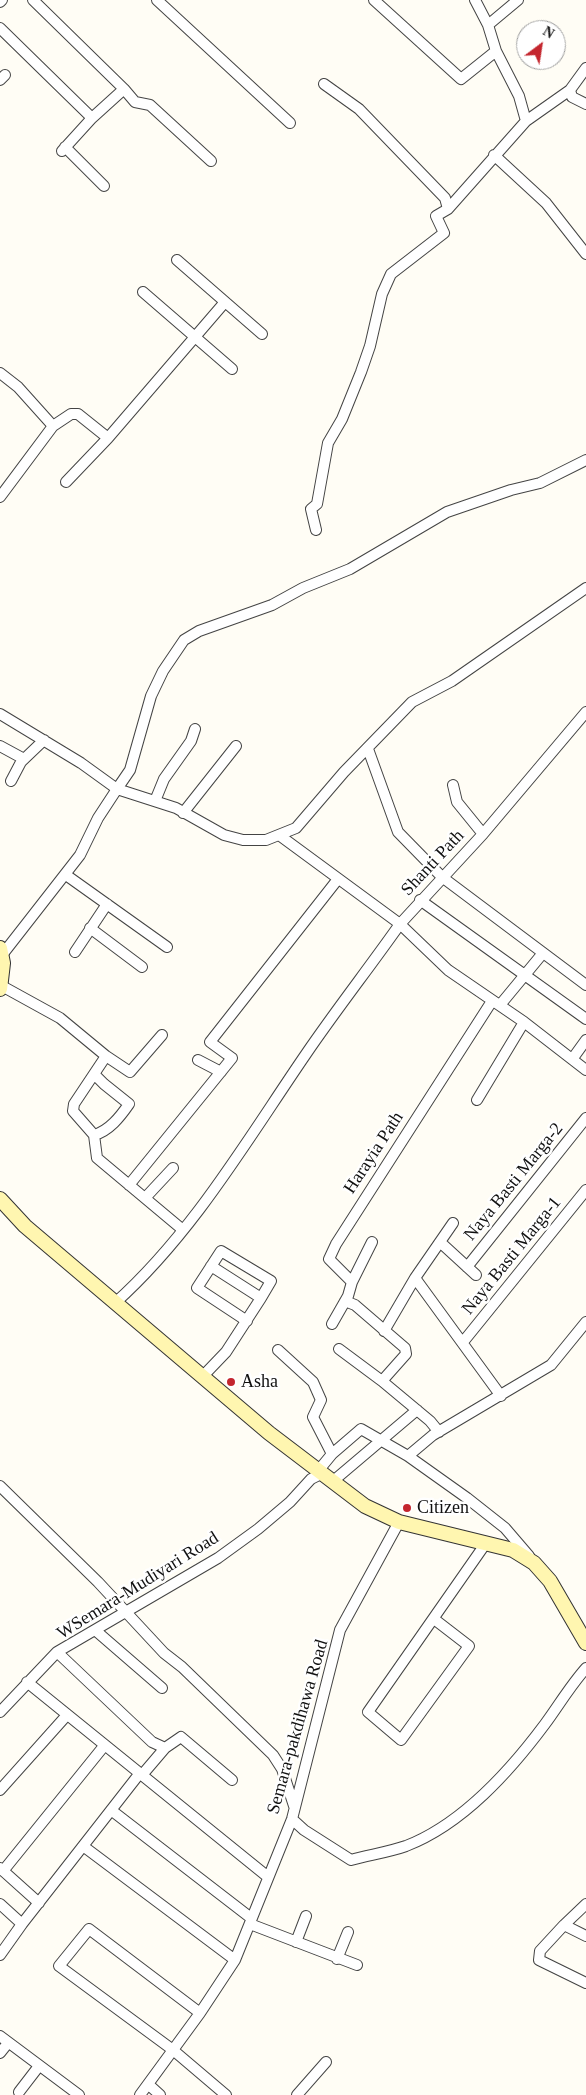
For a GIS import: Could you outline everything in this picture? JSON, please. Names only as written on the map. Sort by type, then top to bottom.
[{"type":"street","points":[[33,0],[135,102],[150,105],[211,160]]},
{"type":"street","points":[[157,0],[290,123]]},
{"type":"street","points":[[374,0],[461,79],[496,51]]},
{"type":"street","points":[[475,0],[488,24],[496,51],[519,96],[526,121]]},
{"type":"street","points":[[488,24],[518,0]]},
{"type":"street","points":[[0,28],[92,118]]},
{"type":"street","points":[[316,530],[311,509],[317,504],[328,443],[342,419],[362,372],[382,294],[391,274],[444,233],[436,216],[448,208],[526,121],[570,90],[586,68]]},
{"type":"street","points":[[324,84],[359,110],[445,198],[448,208]]},
{"type":"street","points":[[104,186],[63,149],[92,118],[124,89]]},
{"type":"street","points":[[570,90],[572,97],[586,104]]},
{"type":"street","points":[[494,156],[546,203],[586,254]]},
{"type":"street","points":[[177,260],[262,334]]},
{"type":"street","points":[[143,292],[232,369]]},
{"type":"street","points":[[66,482],[108,438],[225,302]]},
{"type":"street","points":[[0,373],[18,387],[53,426]]},
{"type":"street","points":[[0,497],[53,426],[71,414],[78,414],[108,438]]},
{"type":"street","points":[[162,1035],[130,1072],[106,1056],[60,1018],[1,986],[1,952],[58,881],[66,875],[80,855],[98,818],[130,770],[151,696],[163,671],[184,640],[199,632],[272,604],[303,588],[350,569],[447,512],[511,490],[540,483],[586,460]]},
{"type":"street","points":[[0,714],[44,740],[117,789],[176,808],[224,835],[242,840],[266,840],[296,828],[344,772],[412,702],[452,681],[586,588]]},
{"type":"street","name":"Shanti Path","points":[[586,712],[483,834],[420,900],[400,924],[448,970],[524,1022],[573,1058],[586,1070]]},
{"type":"street","points":[[155,801],[164,779],[191,741],[195,729]]},
{"type":"street","points":[[11,781],[24,759],[44,740]]},
{"type":"street","points":[[0,746],[24,759]]},
{"type":"street","points":[[183,813],[236,746]]},
{"type":"street","points":[[368,749],[398,832],[442,877],[586,985]]},
{"type":"street","points":[[453,785],[456,802],[483,834]]},
{"type":"street","points":[[115,1303],[150,1269],[183,1230],[234,1163],[307,1052],[400,924],[279,835]]},
{"type":"street","points":[[66,875],[167,947]]},
{"type":"street","points":[[129,1185],[232,1058],[210,1042],[338,879]]},
{"type":"street","points":[[420,900],[586,1019]]},
{"type":"street","points":[[75,952],[107,904]]},
{"type":"street","points":[[90,928],[142,967]]},
{"type":"street","points":[[496,1003],[543,953]]},
{"type":"street","name":"Harayia Path","points":[[352,1282],[330,1259],[336,1244],[496,1003]]},
{"type":"street","points":[[476,1100],[524,1022]]},
{"type":"street","points":[[573,1058],[586,1040]]},
{"type":"street","points":[[106,1056],[74,1104],[73,1111],[94,1135],[97,1158],[183,1230]]},
{"type":"street","points":[[198,1060],[221,1072]]},
{"type":"street","points":[[94,1074],[129,1104],[121,1117],[101,1133],[94,1135]]},
{"type":"street","name":"Naya Basti Marga-2","points":[[467,1267],[586,1118]]},
{"type":"street","points":[[145,1198],[173,1168]]},
{"type":"street","name":"Naya Basti Marga-1","points":[[463,1342],[586,1190]]},
{"type":"street","points":[[0,1199],[25,1226],[269,1433],[319,1473],[365,1506],[399,1522],[514,1550],[534,1563]]},
{"type":"street","points":[[384,1331],[415,1278],[453,1223]]},
{"type":"street","points":[[332,1324],[345,1301],[352,1282],[372,1242]]},
{"type":"street","points":[[440,1242],[476,1275]]},
{"type":"street","points":[[203,1376],[226,1352],[247,1321],[271,1281],[221,1251],[197,1288],[247,1321]]},
{"type":"street","points":[[211,1266],[261,1298]]},
{"type":"street","points":[[415,1278],[501,1396]]},
{"type":"street","points":[[345,1301],[355,1305],[405,1348],[406,1354],[382,1381]]},
{"type":"street","points":[[408,1456],[426,1440],[551,1365],[586,1322]]},
{"type":"street","points":[[339,1348],[430,1420],[439,1432]]},
{"type":"street","points":[[278,1350],[314,1383],[321,1400],[313,1417],[332,1454]]},
{"type":"street","points":[[332,1482],[417,1410]]},
{"type":"street","name":"WSemara-Mudiyari Road","points":[[1,1709],[57,1652],[218,1558],[258,1529],[290,1502],[319,1473],[332,1454],[361,1429],[382,1440]]},
{"type":"street","points":[[382,1440],[408,1456],[506,1528],[550,1581],[586,1643]]},
{"type":"street","points":[[0,1486],[98,1582],[164,1653],[182,1667],[273,1755],[282,1769],[295,1806]]},
{"type":"street","name":"Semara-pakdihawa Road","points":[[140,2095],[200,2013],[235,1960],[292,1819],[340,1630],[399,1522]]},
{"type":"street","points":[[434,1618],[469,1646],[401,1740],[368,1712],[486,1543]]},
{"type":"street","points":[[96,1630],[162,1688]]},
{"type":"street","points":[[57,1652],[152,1742],[165,1748]]},
{"type":"street","points":[[292,1819],[304,1830],[351,1860],[406,1846],[456,1820],[476,1802],[529,1744],[546,1723],[569,1686],[586,1668]]},
{"type":"street","points":[[27,1682],[268,1877]]},
{"type":"street","points":[[0,1790],[67,1716]]},
{"type":"street","points":[[0,1955],[111,1810],[165,1748],[181,1737],[232,1780]]},
{"type":"street","points":[[39,1903],[1,1870],[104,1746]]},
{"type":"street","points":[[111,1810],[251,1921],[296,1942],[358,1965]]},
{"type":"street","points":[[83,1846],[235,1960]]},
{"type":"street","points":[[0,1904],[22,1924]]},
{"type":"street","points":[[586,1904],[540,1951],[539,1960],[586,1983]]},
{"type":"street","points":[[296,1942],[306,1916]]},
{"type":"street","points":[[564,1925],[586,1936]]},
{"type":"street","points":[[200,2013],[89,1929],[59,1966],[173,2050],[226,2095]]},
{"type":"street","points":[[337,1958],[348,1932]]},
{"type":"street","points":[[0,2053],[4,2039],[74,2094]]},
{"type":"street","points":[[297,2095],[326,2062]]},
{"type":"street","points":[[19,2092],[39,2066]]},
{"type":"street","points":[[149,2085],[160,2095]]},
{"type":"place","name":"Asha","points":[[231,1382]]},
{"type":"place","name":"Citizen","points":[[407,1508]]}]
